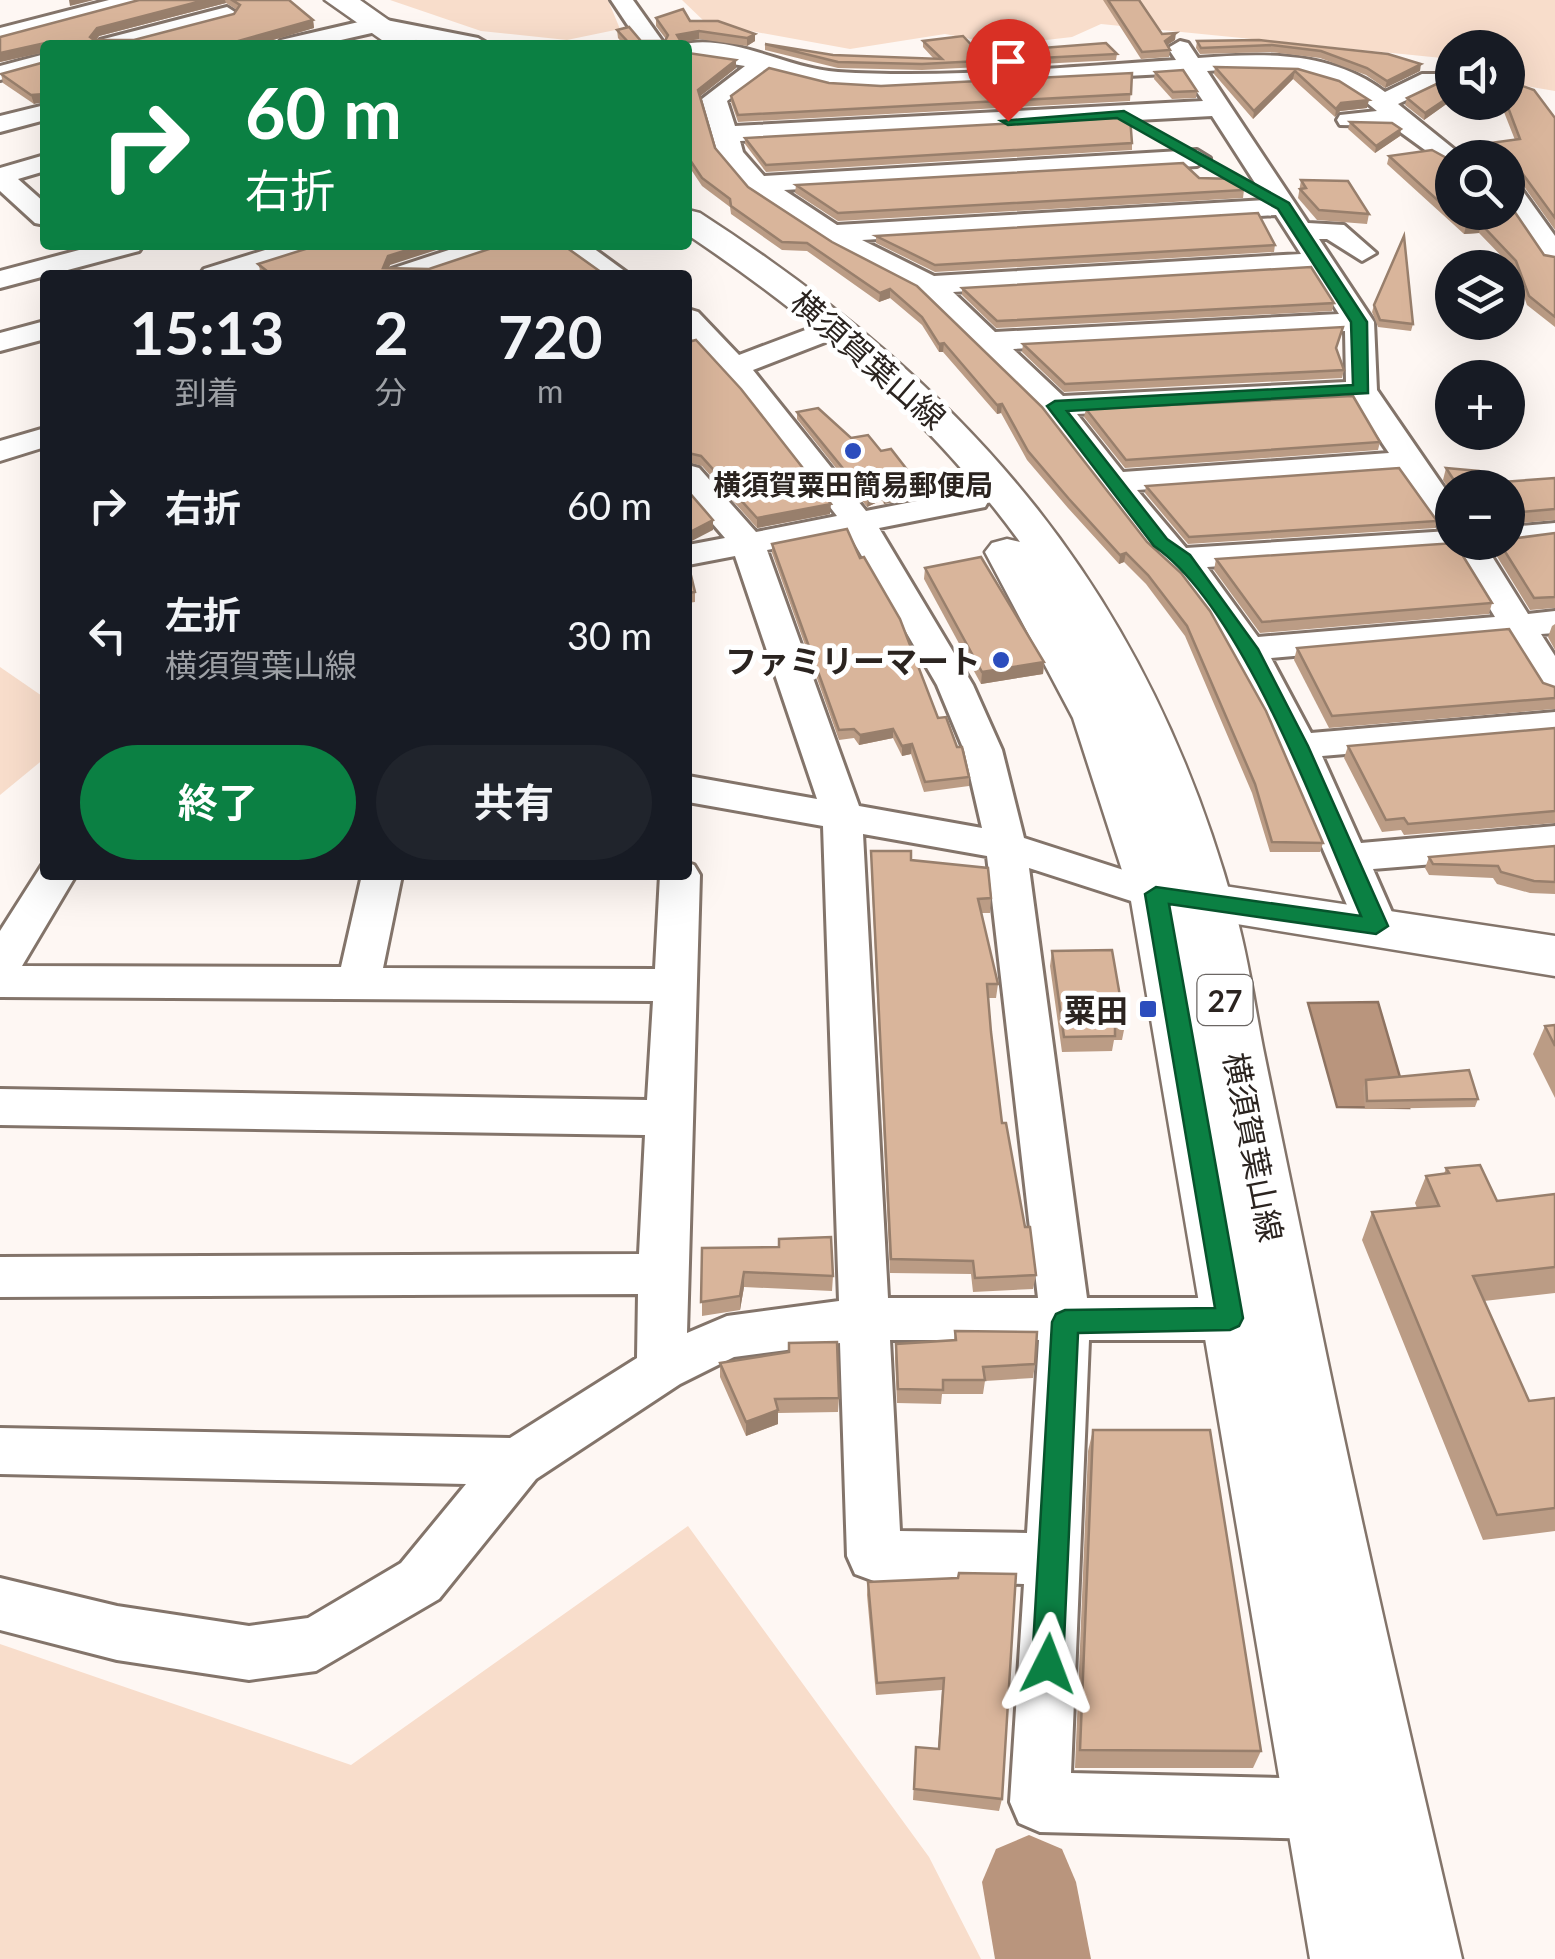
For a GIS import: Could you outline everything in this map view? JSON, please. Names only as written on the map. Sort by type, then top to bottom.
[{"type":"main road","points":[[309,0],[396,40]]},
{"type":"main road","name":"横須賀葉山線","points":[[692,223],[772,275],[881,362],[986,469],[1044,542],[1093,620],[1144,730],[1181,898],[1290,1332],[1422,1959]]},
{"type":"main road","name":"横須賀葉山線","points":[[692,243],[818,335],[873,386],[973,500],[1042,609],[1098,718],[1181,898],[1230,1318],[1350,1959]]},
{"type":"main road","points":[[1181,898],[1555,956]]},
{"type":"street","points":[[0,35],[135,0]]},
{"type":"street","points":[[622,0],[650,40]]},
{"type":"street","points":[[140,40],[241,24]]},
{"type":"street","points":[[306,40],[359,25],[448,40]]},
{"type":"street","points":[[692,51],[830,79],[881,82],[1046,73],[1187,57],[1301,66],[1344,77],[1390,109],[1412,136],[1435,149]]},
{"type":"street","points":[[1187,57],[1359,322],[1362,390],[1435,496]]},
{"type":"street","points":[[0,73],[40,63]]},
{"type":"street","points":[[764,63],[714,100],[731,154],[760,184],[836,233],[929,285],[992,341],[1055,406],[1160,542],[1184,558],[1248,649],[1298,746],[1376,926]]},
{"type":"street","points":[[1046,73],[1284,206]]},
{"type":"street","points":[[1349,120],[1390,109],[1431,79]]},
{"type":"street","points":[[725,134],[1218,108]]},
{"type":"street","points":[[0,124],[40,113]]},
{"type":"street","points":[[0,177],[40,165]]},
{"type":"street","points":[[760,184],[1214,168]]},
{"type":"street","points":[[0,177],[40,212]]},
{"type":"street","points":[[836,233],[1284,206]]},
{"type":"street","points":[[1525,214],[1555,256]]},
{"type":"street","points":[[15,224],[40,217]]},
{"type":"street","points":[[1298,231],[1334,231],[1362,253]]},
{"type":"street","points":[[230,270],[292,250]]},
{"type":"street","points":[[415,270],[475,250]]},
{"type":"street","points":[[576,250],[599,270]]},
{"type":"street","points":[[45,270],[94,259]]},
{"type":"street","points":[[929,285],[1318,262]]},
{"type":"street","points":[[0,280],[40,271]]},
{"type":"street","points":[[692,322],[736,367],[859,523],[955,685],[983,750],[1006,846],[1065,1322],[1040,1802],[1323,1809]]},
{"type":"street","points":[[992,341],[1359,322]]},
{"type":"street","points":[[736,367],[818,335]]},
{"type":"street","points":[[0,342],[40,337]]},
{"type":"street","points":[[1055,406],[1362,390]]},
{"type":"street","points":[[0,451],[40,438]]},
{"type":"street","points":[[1116,482],[1411,460]]},
{"type":"street","points":[[692,481],[748,544],[842,814],[874,1556],[1053,1559]]},
{"type":"street","points":[[692,554],[973,500]]},
{"type":"street","points":[[1525,536],[1555,533]]},
{"type":"street","points":[[1184,558],[1435,542]]},
{"type":"street","points":[[1477,560],[1555,684]]},
{"type":"street","points":[[1248,649],[1555,622]]},
{"type":"street","points":[[1298,746],[1555,724]]},
{"type":"street","points":[[692,790],[1006,846],[1181,898]]},
{"type":"street","points":[[1346,858],[1555,840]]},
{"type":"street","points":[[0,966],[53,880]]},
{"type":"street","points":[[359,980],[381,880]]},
{"type":"street","points":[[662,1369],[662,1274],[680,880]]},
{"type":"street","points":[[0,981],[359,980],[673,985]]},
{"type":"street","points":[[0,1106],[671,1118]]},
{"type":"street","points":[[0,1277],[662,1274]]},
{"type":"street","points":[[0,1604],[118,1633],[248,1653],[316,1644],[420,1581],[517,1462],[662,1369],[727,1337],[864,1319],[1065,1322],[1230,1318]]},
{"type":"street","points":[[0,1450],[517,1462]]},
{"type":"shaded area","points":[[390,0],[608,0],[620,29],[567,40],[481,31]]},
{"type":"shaded area","points":[[682,0],[1555,0],[1555,91],[1525,86],[1525,30],[1435,30],[1435,57],[1101,24],[1072,37],[1002,45],[945,34],[850,49],[706,23]]},
{"type":"shaded area","points":[[0,667],[40,695],[40,762],[0,795]]},
{"type":"shaded area","points":[[1378,1002],[1409,1108],[1337,1107],[1308,1003]]},
{"type":"shaded area","points":[[688,1526],[929,1857],[981,1959],[0,1959],[0,1644],[351,1765]]},
{"type":"building","points":[[139,0],[205,0],[97,28],[90,37],[94,40],[40,40],[40,44],[0,53],[0,37]]},
{"type":"building","points":[[232,0],[289,0],[313,20],[242,40],[134,40],[234,14],[240,5]]},
{"type":"building","points":[[1108,0],[1139,0],[1162,34],[1176,33],[1165,41],[1170,50],[1142,52]]},
{"type":"building","points":[[683,9],[690,21],[718,21],[755,34],[747,38],[699,31],[677,35],[680,40],[666,40],[668,35],[656,18]]},
{"type":"building","points":[[629,27],[640,40],[626,40],[617,30]]},
{"type":"building","points":[[963,36],[979,53],[1106,43],[1117,54],[922,64],[838,62],[765,44],[833,55],[942,59],[923,41]]},
{"type":"building","points":[[1259,40],[1388,54],[1421,64],[1387,81],[1367,68],[1321,51],[1272,45],[1201,48],[1197,41]]},
{"type":"building","points":[[692,54],[736,60],[698,90],[715,148],[748,187],[832,242],[917,286],[1042,407],[1147,542],[1181,573],[1210,611],[1266,711],[1323,843],[1272,842],[1255,784],[1187,626],[1148,575],[1126,553],[1120,555],[1069,499],[1028,451],[1002,404],[997,405],[944,343],[939,344],[922,317],[890,289],[880,293],[807,243],[782,242],[731,206],[730,199],[702,178],[692,163]]},
{"type":"building","points":[[40,63],[40,94],[31,95],[1,74]]},
{"type":"building","points":[[1215,67],[1298,69],[1339,81],[1369,100],[1341,103],[1336,109],[1295,71],[1254,111]]},
{"type":"building","points":[[769,68],[829,83],[881,86],[1132,73],[1131,94],[738,115],[731,96]]},
{"type":"building","points":[[1183,70],[1197,91],[1173,92],[1155,72]]},
{"type":"building","points":[[1435,85],[1435,106],[1425,113],[1407,98]]},
{"type":"building","points":[[1525,87],[1534,90],[1555,118],[1555,218],[1525,177],[1525,140],[1513,140],[1520,139],[1513,120],[1525,120]]},
{"type":"building","points":[[1130,117],[1132,143],[766,165],[745,138]]},
{"type":"building","points":[[1350,122],[1392,123],[1401,129],[1376,146]]},
{"type":"building","points":[[1435,152],[1435,198],[1389,156]]},
{"type":"building","points":[[1183,163],[1199,178],[1235,179],[1244,190],[838,213],[796,185]]},
{"type":"building","points":[[1301,180],[1348,181],[1369,214],[1319,210],[1300,189],[1306,188]]},
{"type":"building","points":[[1258,213],[1275,245],[935,265],[876,236]]},
{"type":"building","points":[[1525,227],[1544,255],[1555,257],[1555,317],[1529,296],[1525,285],[1525,250],[1506,250],[1487,230]]},
{"type":"building","points":[[1404,236],[1413,324],[1380,320],[1374,305]]},
{"type":"building","points":[[302,250],[407,250],[388,256],[383,268],[429,269],[486,250],[570,250],[598,270],[266,270],[258,264]]},
{"type":"building","points":[[1311,267],[1334,303],[997,321],[962,288]]},
{"type":"building","points":[[1343,327],[1336,348],[1344,370],[1065,384],[1023,344]]},
{"type":"building","points":[[696,340],[741,389],[831,504],[757,518],[701,456],[692,454],[692,341]]},
{"type":"building","points":[[1353,396],[1380,442],[1126,460],[1086,409]]},
{"type":"building","points":[[818,408],[851,438],[868,435],[881,451],[891,449],[922,489],[884,496],[882,493],[868,499],[797,412]]},
{"type":"building","points":[[1399,468],[1435,521],[1189,537],[1146,486]]},
{"type":"building","points":[[1555,478],[1555,509],[1525,512],[1525,480]]},
{"type":"building","points":[[692,496],[713,520],[692,531]]},
{"type":"building","points":[[847,529],[860,558],[864,557],[900,619],[938,718],[946,717],[957,747],[962,747],[969,777],[925,782],[912,744],[902,746],[893,729],[860,735],[854,729],[839,730],[772,544]]},
{"type":"building","points":[[1555,533],[1555,597],[1534,598],[1510,560],[1525,560],[1525,537]]},
{"type":"building","points":[[1435,544],[1435,560],[1465,560],[1492,603],[1262,622],[1216,559]]},
{"type":"building","points":[[981,557],[1044,662],[982,672],[925,568]]},
{"type":"building","points":[[1509,629],[1543,683],[1555,687],[1555,698],[1332,716],[1297,648]]},
{"type":"building","points":[[1555,728],[1555,811],[1408,824],[1404,818],[1386,820],[1348,746]]},
{"type":"building","points":[[1555,846],[1555,882],[1501,872],[1498,866],[1433,864],[1429,857]]},
{"type":"building","points":[[871,851],[911,851],[911,860],[988,868],[991,898],[978,899],[998,984],[987,984],[991,1032],[1002,1123],[1006,1123],[1025,1227],[1030,1227],[1036,1275],[975,1278],[973,1261],[891,1259]]},
{"type":"building","points":[[1112,950],[1125,1025],[1115,1025],[1115,1036],[1064,1037],[1052,951]]},
{"type":"building","points":[[1555,1025],[1555,1046],[1545,1026]]},
{"type":"building","points":[[1469,1070],[1478,1099],[1367,1101],[1366,1080]]},
{"type":"building","points":[[1480,1165],[1497,1201],[1555,1194],[1555,1267],[1473,1276],[1529,1401],[1555,1398],[1555,1508],[1497,1515],[1372,1212],[1439,1206],[1426,1176],[1449,1173],[1446,1168]]},
{"type":"building","points":[[831,1237],[833,1276],[744,1272],[740,1296],[701,1302],[702,1248],[779,1247],[779,1239]]},
{"type":"building","points":[[955,1331],[1037,1332],[1035,1364],[983,1367],[985,1380],[943,1380],[943,1390],[898,1389],[896,1344],[956,1340]]},
{"type":"building","points":[[837,1342],[839,1398],[775,1399],[778,1410],[746,1422],[720,1363],[789,1352],[789,1343]]},
{"type":"building","points":[[1093,1430],[1210,1430],[1261,1751],[1080,1750]]},
{"type":"building","points":[[959,1573],[1016,1574],[1002,1799],[914,1789],[916,1747],[939,1749],[944,1678],[877,1683],[868,1582],[958,1578]]},
{"type":"waterway","points":[[1029,1882],[1043,1959]]},
{"type":"place","name":"横須賀粟田簡易郵便局","points":[[853,451]]},
{"type":"place","name":"ファミリーマート","points":[[1001,660]]},
{"type":"place","name":"粟田","points":[[1148,1009]]},
{"type":"route","points":[[1008,121],[1120,114],[1284,206],[1359,322],[1362,390],[1055,406],[1160,542],[1184,558],[1248,649],[1298,746],[1376,926],[1156,894],[1230,1318],[1065,1322],[1048,1664]]}]
